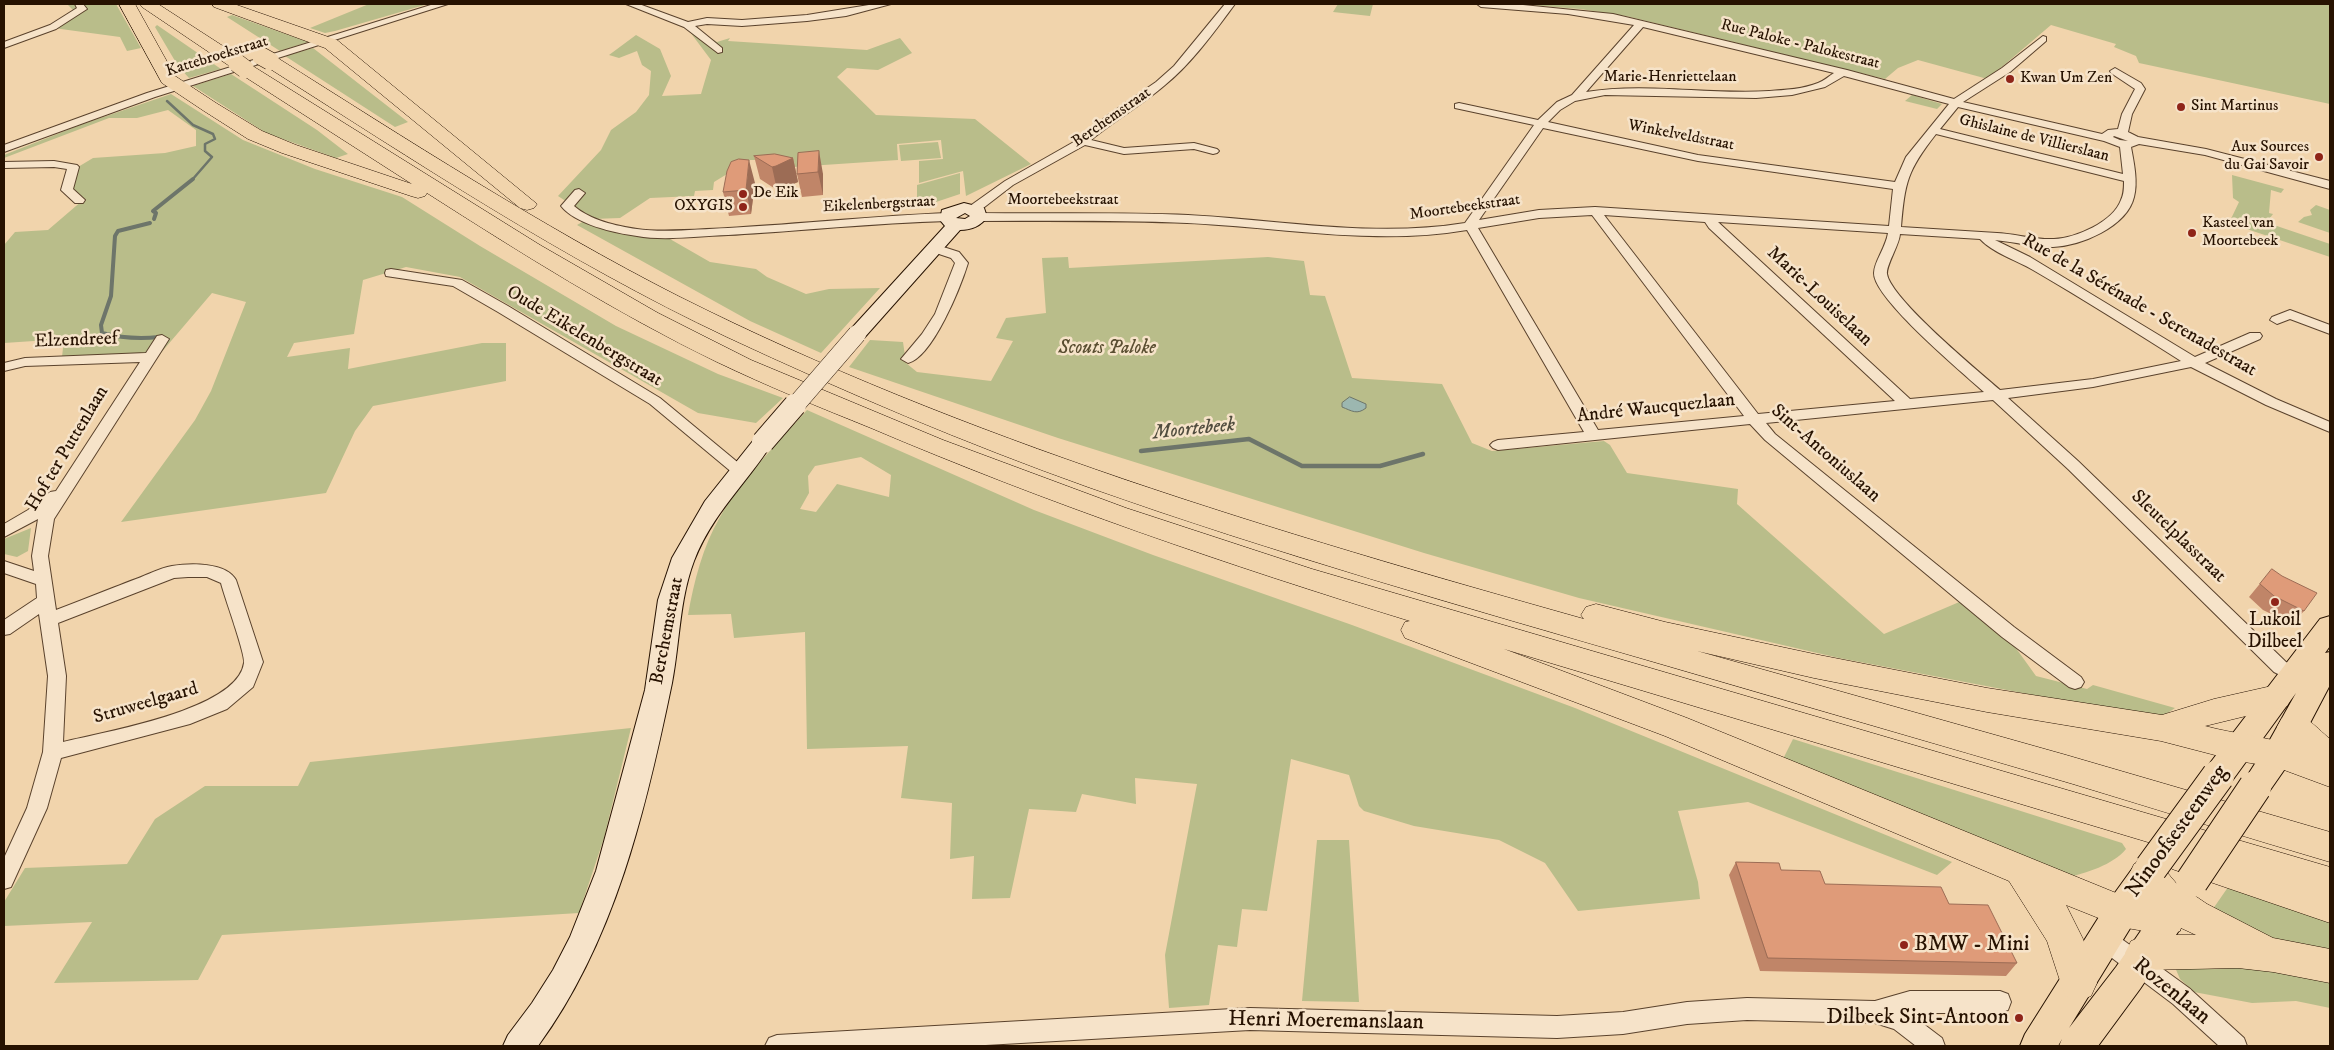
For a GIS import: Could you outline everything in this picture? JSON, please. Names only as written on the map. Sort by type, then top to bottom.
[{"type":"highway","points":[[127,4],[168,79],[255,135],[289,149],[414,191],[449,198]]},
{"type":"highway","points":[[148,4],[241,66],[574,275],[713,351],[967,459],[1147,525],[1454,624],[1967,773],[2330,883]]},
{"type":"highway","points":[[220,4],[324,41],[555,226],[563,243]]},
{"type":"highway","points":[[245,45],[563,243],[730,329],[956,426],[1099,480],[1378,570],[2131,787],[2330,848]]},
{"type":"highway","points":[[1378,570],[1419,569],[1665,633],[1987,700],[2161,728],[2238,748],[2273,760],[2330,773]]},
{"type":"highway","points":[[1291,573],[1326,599],[1454,644],[1628,710],[2022,872],[2113,925],[2179,902]]},
{"type":"highway","points":[[2161,728],[2285,686]]},
{"type":"highway","points":[[2273,760],[2330,758]]},
{"type":"highway","points":[[1967,773],[2009,799],[2330,907]]},
{"type":"highway","points":[[2149,871],[2163,894],[2179,902],[2194,916],[2273,955]]},
{"type":"highway","points":[[2022,872],[2058,925],[2065,939],[2078,983]]},
{"type":"highway","points":[[2141,958],[2238,951],[2273,955],[2330,966]]},
{"type":"main road","name":"Ninoofsesteenweg","points":[[2038,1046],[2149,871],[2238,748],[2330,626]]},
{"type":"main road","name":"Ninoofsesteenweg","points":[[2077,1046],[2141,958],[2273,760],[2330,662]]},
{"type":"street","points":[[4,45],[53,27],[82,9],[79,4]]},
{"type":"street","name":"Kattebroekstraat","points":[[4,149],[84,118],[179,86],[444,4]]},
{"type":"street","points":[[630,4],[687,25],[718,50]]},
{"type":"street","points":[[687,25],[707,21],[742,23],[807,18],[846,13],[886,4]]},
{"type":"street","name":"Berchemstraat","points":[[520,1046],[530,1034],[578,957],[599,905],[622,838],[662,667],[666,623],[676,578],[703,518],[739,470],[934,248],[951,220],[973,222],[977,213],[1009,183],[1083,141],[1112,116],[1160,84],[1178,68],[1230,4]]},
{"type":"street","name":"Rue Paloke - Palokestraat","points":[[1481,4],[1592,13],[1641,23],[1843,72],[1956,103],[2107,138],[2108,133],[2128,139],[2206,152],[2330,184]]},
{"type":"street","points":[[1576,97],[1641,23]]},
{"type":"street","points":[[2043,39],[2006,70],[1962,97],[1932,130],[1910,159],[1899,186],[1894,230],[1985,238],[2001,237],[2050,245],[2078,240],[2113,219],[2128,199],[2127,114],[2140,89],[2115,71]]},
{"type":"street","name":"Marie-Henriettelaan","points":[[1470,225],[1540,124],[1552,111],[1576,97],[1619,92],[1759,94],[1783,92],[1816,86],[1829,81],[1843,72]]},
{"type":"street","name":"Winkelveldstraat","points":[[1459,106],[1698,158],[1899,186]]},
{"type":"street","name":"Ghislaine de Villierslaan","points":[[1932,130],[2128,179]]},
{"type":"street","points":[[1083,141],[1124,151],[1194,146],[1212,151]]},
{"type":"street","points":[[4,165],[54,164],[73,167],[67,190],[79,200]]},
{"type":"street","name":"Eikelenbergstraat","points":[[579,193],[567,206],[576,214],[591,221],[638,233],[693,233],[879,219],[951,220]]},
{"type":"street","name":"Moortebeekstraat","points":[[977,213],[1187,219],[1396,234],[1433,232],[1539,214],[1595,211],[1894,230]]},
{"type":"street","name":"Sint-Antoniuslaan","points":[[1595,211],[1753,418],[1770,437],[2008,632],[2075,682]]},
{"type":"street","name":"Marie-Louiselaan","points":[[1708,217],[1713,226],[1906,403]]},
{"type":"street","points":[[1470,225],[1594,436]]},
{"type":"street","name":"Sleutelplasstraat","points":[[1894,230],[1893,242],[1880,272],[1884,286],[1917,323],[2033,428],[2280,667],[2285,686]]},
{"type":"street","name":"Rue de la Sérénade - Serenadestraat","points":[[1985,238],[1991,243],[2026,260],[2195,362],[2264,399],[2330,427]]},
{"type":"street","points":[[908,359],[926,340],[941,319],[962,263],[955,255],[934,248]]},
{"type":"street","name":"Oude Eikelenbergstraat","points":[[391,273],[457,283],[503,309],[655,401],[739,470]]},
{"type":"street","points":[[2287,313],[2330,330]]},
{"type":"street","points":[[1997,395],[2093,383],[2195,362],[2255,336]]},
{"type":"street","name":"Hof ter Puttenlaan","points":[[4,880],[37,808],[53,752],[57,676],[40,556],[46,519],[162,339]]},
{"type":"street","name":"Elzendreef","points":[[4,367],[25,362],[151,357]]},
{"type":"street","name":"André Waucquezlaan","points":[[1498,445],[1997,395]]},
{"type":"street","points":[[4,530],[34,514],[68,485]]},
{"type":"street","points":[[4,567],[44,580]]},
{"type":"street","name":"Struweelgaard","points":[[50,619],[172,572],[213,571],[228,580],[254,662],[247,682],[213,707],[184,720],[53,752]]},
{"type":"street","points":[[4,629],[47,600]]},
{"type":"street","name":"Rozenlaan","points":[[2113,925],[2141,958],[2236,1046]]},
{"type":"street","name":"Henri Moeremanslaan","points":[[777,1046],[1250,1019],[1557,1027],[1623,1022],[1687,1013],[1747,1009],[1875,1012],[1910,1002],[2000,1002]]},
{"type":"street","name":"Henri Moeremanslaan","points":[[1875,1012],[1901,1021],[1934,1046]]},
{"type":"green space","points":[[67,4],[116,4],[141,48],[127,51],[120,37],[46,27],[73,10]]},
{"type":"green space","points":[[369,4],[428,4],[335,31],[325,33],[310,28]]},
{"type":"green space","points":[[1338,4],[1373,4],[1370,16],[1333,12]]},
{"type":"green space","points":[[1518,4],[2330,4],[2330,104],[2139,63],[2136,56],[2114,47],[2116,44],[2051,25],[1990,77],[1984,78],[1918,60],[1898,68],[1885,79],[1626,16],[1580,9]]},
{"type":"green space","points":[[232,15],[308,42],[280,51],[227,17]]},
{"type":"green space","points":[[157,25],[221,69],[189,78],[178,66],[155,27]]},
{"type":"green space","points":[[693,27],[717,42],[730,38],[728,41],[867,50],[900,38],[912,53],[878,70],[847,68],[837,77],[876,115],[975,119],[1031,164],[966,196],[963,171],[919,183],[919,161],[943,159],[941,140],[897,144],[898,160],[764,169],[765,160],[750,160],[714,182],[713,190],[695,191],[694,196],[650,198],[620,218],[593,219],[558,196],[601,150],[611,130],[636,112],[649,95],[651,71],[642,65],[637,51],[619,58],[609,55],[636,35],[660,49],[671,76],[662,96],[701,94],[711,60],[687,28]]},
{"type":"green space","points":[[313,48],[408,122],[395,127],[285,56]]},
{"type":"green space","points":[[231,74],[317,130],[348,154],[336,158],[266,133],[193,86]]},
{"type":"green space","points":[[171,94],[243,140],[315,169],[402,197],[480,246],[616,326],[718,374],[783,398],[756,423],[698,413],[460,277],[406,267],[363,280],[354,334],[294,343],[287,357],[350,348],[348,369],[482,343],[506,343],[506,381],[373,406],[355,431],[326,493],[121,522],[195,420],[211,391],[246,302],[212,293],[160,354],[62,357],[64,339],[4,343],[4,245],[15,232],[48,230],[83,200],[70,185],[78,167],[93,158],[165,153],[196,146],[196,130],[168,110],[137,118],[109,118],[4,158],[4,155],[80,125]]},
{"type":"green space","points":[[1912,95],[1942,104],[1937,109],[1905,101]]},
{"type":"green space","points":[[938,142],[941,158],[901,161],[899,145]]},
{"type":"green space","points":[[960,173],[960,194],[930,204],[917,203],[917,185]]},
{"type":"green space","points":[[2232,175],[2284,189],[2281,193],[2271,190],[2269,213],[2273,214],[2270,218],[2274,219],[2268,223],[2330,244],[2330,257],[2229,223],[2239,202],[2233,198]]},
{"type":"green space","points":[[2316,205],[2330,210],[2330,233],[2298,222],[2304,217],[2312,215],[2310,210]]},
{"type":"green space","points":[[584,221],[663,235],[710,262],[756,269],[767,277],[806,294],[829,289],[880,288],[821,353],[750,321],[577,225]]},
{"type":"green space","name":"Scouts Paloke","points":[[1068,257],[1069,268],[1268,257],[1304,261],[1310,295],[1325,296],[1352,378],[1442,384],[1472,443],[1492,451],[1604,441],[1610,445],[1627,473],[1738,489],[1737,504],[1884,634],[1964,600],[2005,633],[2036,676],[2087,689],[2093,685],[2175,708],[2159,719],[1839,658],[1579,598],[1424,553],[1058,438],[849,367],[870,340],[903,342],[906,363],[917,372],[991,381],[1013,341],[996,338],[1006,318],[1046,313],[1042,258]]},
{"type":"green space","points":[[807,410],[1034,510],[1575,708],[1952,862],[1937,875],[1748,802],[1678,811],[1698,882],[1700,899],[1578,911],[1545,863],[1499,840],[1414,826],[1364,811],[1359,806],[1349,775],[1291,759],[1267,911],[1242,909],[1237,947],[1218,945],[1209,1005],[1169,1008],[1165,955],[1197,784],[1135,778],[1136,804],[1082,794],[1076,812],[1029,809],[1010,898],[972,899],[974,856],[950,859],[952,803],[901,798],[908,746],[807,749],[805,632],[734,638],[731,614],[688,615],[700,564],[720,517],[739,488]],"holes":[[[861,457],[891,475],[889,497],[837,484],[816,512],[800,509],[809,493],[808,476],[815,466]]]},
{"type":"green space","points":[[31,528],[28,551],[17,557],[4,554],[4,539]]},
{"type":"green space","points":[[631,728],[604,838],[579,913],[222,935],[198,980],[54,983],[92,922],[4,926],[4,902],[25,868],[127,864],[155,819],[205,786],[298,786],[310,762]]},
{"type":"green space","points":[[1793,739],[2122,843],[2126,849],[2121,855],[2107,864],[2066,878],[1782,761]]},
{"type":"green space","points":[[1317,840],[1349,840],[1359,1002],[1302,1001]]},
{"type":"green space","points":[[2233,880],[2330,912],[2330,1008],[2296,1001],[2252,1003],[2194,992],[2180,979],[2174,965]]},
{"type":"water","points":[[1350,397],[1366,404],[1366,408],[1357,412],[1342,407],[1342,403]]},
{"type":"building","points":[[819,151],[818,172],[797,174],[798,153]]},
{"type":"building","points":[[775,154],[793,158],[772,167],[754,156]]},
{"type":"building","points":[[739,159],[749,160],[746,190],[723,192],[727,171],[731,162]]},
{"type":"building","points":[[2272,569],[2317,593],[2304,611],[2274,596],[2260,584]]},
{"type":"building","points":[[1736,862],[1779,863],[1781,870],[1820,871],[1825,884],[1941,887],[1949,904],[1988,905],[2017,963],[1768,958]]},
{"type":"waterway","points":[[167,101],[193,125],[213,134],[215,139],[205,144],[205,151],[212,157],[193,179]]},
{"type":"waterway","points":[[154,219],[156,213],[153,211],[193,179]]},
{"type":"waterway","points":[[150,223],[118,231],[115,236],[111,296],[101,325],[102,333],[109,335],[130,338],[159,337]]},
{"type":"waterway","name":"Moortebeek","points":[[1141,451],[1249,439],[1302,466],[1380,466],[1423,454]]},
{"type":"place","name":"Kwan Um Zen","points":[[2010,79]]},
{"type":"place","name":"Sint Martinus","points":[[2181,107]]},
{"type":"place","name":"Aux Sources du Gai Savoir","points":[[2319,157]]},
{"type":"place","name":"De Eik","points":[[743,194]]},
{"type":"place","name":"OXYGIS","points":[[743,207]]},
{"type":"place","name":"Kasteel van Moortebeek","points":[[2192,233]]},
{"type":"place","name":"Lukoil Dilbeel","points":[[2275,602]]},
{"type":"place","name":"BMW - Mini","points":[[1904,945]]},
{"type":"place","name":"Dilbeek Sint-Antoon","points":[[2019,1018]]}]
